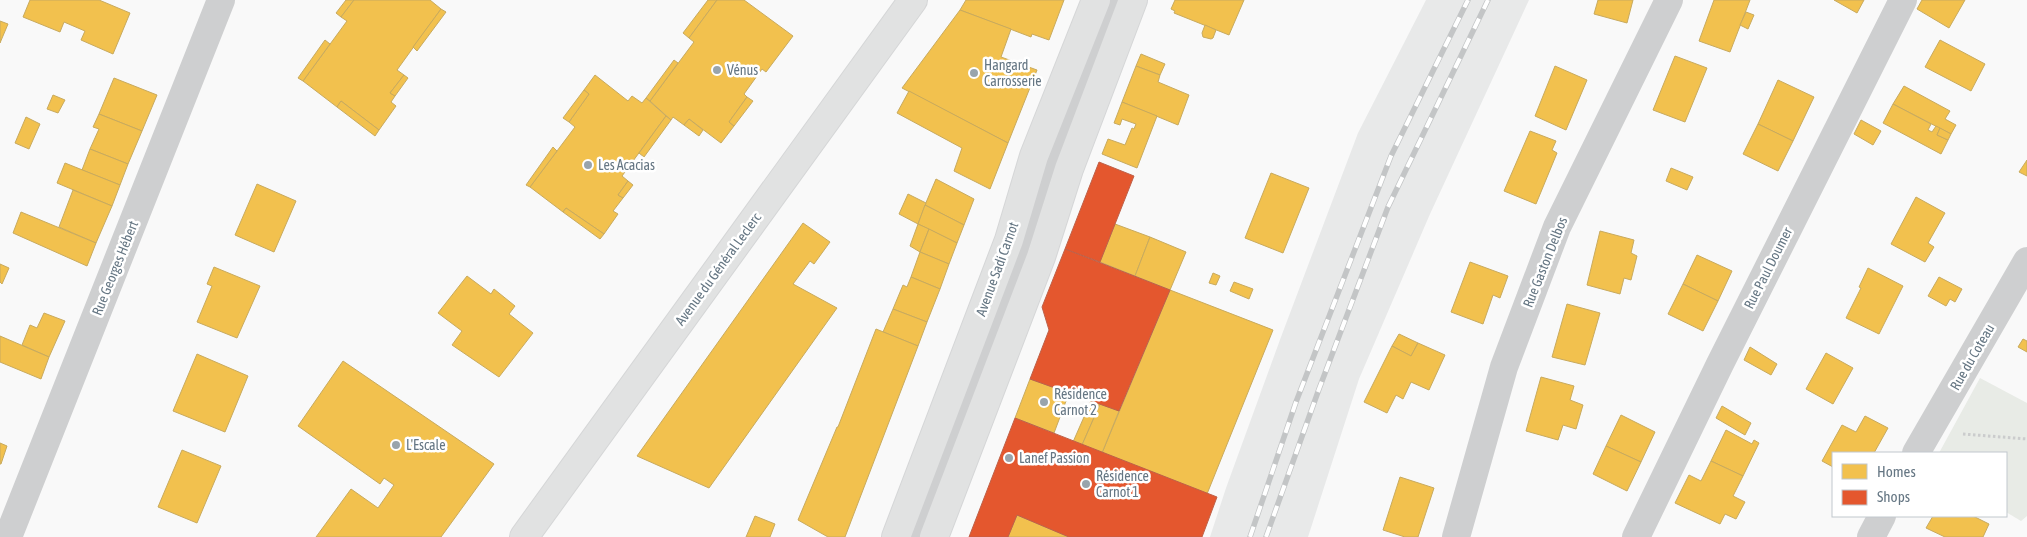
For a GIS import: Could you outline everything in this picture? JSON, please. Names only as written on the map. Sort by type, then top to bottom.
[{"type":"main road","name":"Avenue du Général Leclerc","points":[[524,537],[913,0]]},
{"type":"main road","name":"Avenue Sadi Carnot","points":[[896,537],[1009,240],[1034,156],[1096,0]]},
{"type":"main road","points":[[934,537],[1041,257],[1069,169],[1133,0]]},
{"type":"street","name":"Rue Georges Hébert","points":[[8,537],[221,0]]},
{"type":"street","name":"Rue Gaston Delbos","points":[[1456,537],[1504,367],[1558,227],[1670,0]]},
{"type":"street","name":"Rue Paul Doumer","points":[[1636,537],[1720,364],[1903,0]]},
{"type":"street","name":"Rue du Coteau","points":[[1922,442],[2027,261]]},
{"type":"street","points":[[1871,537],[1881,517]]},
{"type":"lane","points":[[916,537],[1024,247],[1050,168],[1115,0]]},
{"type":"path","points":[[1922,442],[2027,439]]},
{"type":"shaded area","points":[[1426,0],[1529,0],[1430,214],[1359,379],[1308,537],[1210,537],[1281,337],[1358,133]]},
{"type":"shaded area","points":[[1980,378],[2027,403],[2027,516],[2021,521],[2007,513],[2007,452],[1940,452]]},
{"type":"building: Homes","points":[[30,0],[99,0],[130,13],[113,54],[81,40],[85,31],[64,22],[60,32],[23,17]]},
{"type":"building: Homes","points":[[346,0],[354,0],[341,17],[336,13]]},
{"type":"building: Homes","points":[[354,0],[430,0],[441,9],[397,70],[404,75],[390,93],[395,96],[391,102],[396,106],[379,130],[341,101],[337,107],[303,81],[347,21],[341,17]]},
{"type":"building: Homes","points":[[708,0],[717,0],[689,38],[683,33]]},
{"type":"building: Homes","name":"Vénus","points":[[717,0],[744,0],[793,36],[766,72],[762,69],[744,94],[747,97],[729,122],[734,126],[721,143],[689,119],[684,125],[673,117],[671,120],[650,101],[694,42],[689,38]]},
{"type":"building: Homes","points":[[966,0],[1064,0],[1049,40],[1032,34],[1031,37],[960,10]]},
{"type":"building: Homes","points":[[1175,0],[1244,0],[1229,35],[1174,13],[1175,11],[1171,9]]},
{"type":"building: Homes","points":[[1598,0],[1633,0],[1627,23],[1594,14]]},
{"type":"building: Homes","points":[[1714,0],[1750,0],[1730,52],[1699,41]]},
{"type":"building: Homes","points":[[1834,0],[1864,0],[1857,13]]},
{"type":"building: Homes","points":[[1922,0],[1965,0],[1949,28],[1917,9]]},
{"type":"building: Homes","points":[[441,9],[446,12],[417,51],[413,47]]},
{"type":"building: Homes","name":"Hangard Carrosserie","points":[[960,10],[1011,29],[1001,57],[1037,70],[1008,143],[902,88]]},
{"type":"building: Homes","points":[[1746,12],[1754,15],[1748,29],[1740,25]]},
{"type":"building: Homes","points":[[0,21],[8,24],[0,43]]},
{"type":"building: Homes","points":[[1205,25],[1216,30],[1213,38],[1203,37],[1202,33]]},
{"type":"building: Homes","points":[[325,40],[330,44],[303,81],[298,78]]},
{"type":"building: Homes","points":[[1940,40],[1985,64],[1971,91],[1925,67]]},
{"type":"building: Homes","points":[[1141,54],[1165,64],[1160,75],[1136,66]]},
{"type":"building: Homes","points":[[1675,56],[1707,68],[1685,122],[1653,110]]},
{"type":"building: Homes","points":[[674,60],[678,63],[650,101],[646,98]]},
{"type":"building: Homes","points":[[1136,66],[1160,75],[1158,82],[1189,95],[1178,125],[1122,102]]},
{"type":"building: Homes","points":[[1555,66],[1587,80],[1566,130],[1535,116]]},
{"type":"building: Homes","points":[[404,75],[408,78],[395,96],[390,93]]},
{"type":"building: Homes","name":"Les Acacias","points":[[595,75],[628,101],[632,96],[642,103],[646,98],[666,116],[622,176],[628,181],[618,195],[623,198],[613,211],[618,214],[604,234],[566,208],[563,212],[530,187],[575,127],[569,122],[589,94],[584,90]]},
{"type":"building: Homes","points":[[114,78],[157,95],[142,131],[99,114]]},
{"type":"building: Homes","points":[[1778,80],[1814,97],[1793,141],[1758,124]]},
{"type":"building: Homes","points":[[1904,86],[1950,111],[1945,119],[1956,125],[1951,134],[1893,104]]},
{"type":"building: Homes","points":[[584,90],[589,94],[569,122],[563,118]]},
{"type":"building: Homes","points":[[909,91],[1008,143],[990,189],[954,171],[962,148],[897,113]]},
{"type":"building: Homes","points":[[53,95],[65,100],[58,113],[47,109]]},
{"type":"building: Homes","points":[[747,97],[753,101],[734,126],[729,122]]},
{"type":"building: Homes","points":[[341,101],[379,130],[375,136],[337,107]]},
{"type":"building: Homes","points":[[1122,102],[1157,116],[1137,168],[1102,154],[1108,139],[1125,145],[1132,128],[1134,129],[1136,124],[1122,119],[1120,125],[1114,123]]},
{"type":"building: Homes","points":[[1893,104],[1931,124],[1928,130],[1932,132],[1936,126],[1940,128],[1937,135],[1948,140],[1941,154],[1883,123]]},
{"type":"building: Homes","points":[[99,114],[142,131],[128,164],[90,149],[99,129],[93,127]]},
{"type":"building: Homes","points":[[666,116],[671,120],[644,157],[639,153]]},
{"type":"building: Homes","points":[[26,117],[40,124],[29,149],[15,143]]},
{"type":"building: Homes","points":[[689,119],[703,130],[699,136],[684,125]]},
{"type":"building: Homes","points":[[1861,120],[1881,131],[1873,145],[1854,134]]},
{"type":"building: Homes","points":[[1758,124],[1793,141],[1778,171],[1743,154]]},
{"type":"building: Homes","points":[[1940,128],[1951,134],[1948,140],[1937,135]]},
{"type":"building: Homes","points":[[1530,131],[1556,141],[1552,150],[1557,153],[1536,204],[1504,191]]},
{"type":"building: Homes","points":[[553,147],[557,151],[530,187],[526,185]]},
{"type":"building: Homes","points":[[90,149],[128,164],[120,185],[82,170]]},
{"type":"building: Homes","points":[[2027,160],[2027,176],[2019,172]]},
{"type":"building: Homes","points":[[65,163],[120,185],[112,206],[57,183]]},
{"type":"building: Homes","points":[[1671,168],[1693,177],[1687,190],[1666,181]]},
{"type":"building: Homes","points":[[1271,173],[1309,188],[1283,253],[1245,238]]},
{"type":"building: Homes","points":[[936,179],[974,199],[964,225],[925,205]]},
{"type":"building: Homes","points":[[628,181],[633,185],[623,198],[618,195]]},
{"type":"building: Homes","points":[[257,184],[296,201],[274,252],[235,235]]},
{"type":"building: Homes","points":[[73,190],[112,206],[96,243],[59,227]]},
{"type":"building: Homes","points":[[908,194],[926,203],[918,224],[899,214]]},
{"type":"building: Homes","points":[[1916,197],[1945,213],[1928,243],[1934,247],[1925,262],[1891,244]]},
{"type":"building: Homes","points":[[925,205],[964,225],[957,243],[918,224]]},
{"type":"building: Homes","points":[[566,208],[604,234],[600,239],[563,212]]},
{"type":"building: Homes","points":[[21,212],[96,243],[87,266],[13,233]]},
{"type":"building: Homes","points":[[803,223],[830,242],[814,264],[810,261],[793,284],[837,308],[709,488],[637,456]]},
{"type":"building: Homes","points":[[918,224],[929,229],[920,252],[910,246]]},
{"type":"building: Homes","points":[[1115,224],[1150,237],[1135,276],[1100,262]]},
{"type":"building: Homes","points":[[929,229],[957,243],[949,264],[920,252]]},
{"type":"building: Homes","points":[[1600,231],[1634,240],[1631,253],[1637,256],[1631,280],[1624,278],[1620,294],[1587,285]]},
{"type":"building: Homes","points":[[1150,237],[1186,252],[1170,290],[1135,276]]},
{"type":"building: Homes","points":[[920,252],[949,264],[940,289],[911,277]]},
{"type":"building: Homes","points":[[1697,255],[1732,271],[1718,301],[1683,284]]},
{"type":"building: Homes","points":[[1470,262],[1508,276],[1500,298],[1493,295],[1483,324],[1451,312]]},
{"type":"building: Homes","points":[[0,264],[9,268],[2,284],[0,282]]},
{"type":"building: Homes","points":[[214,267],[260,286],[237,338],[197,322],[212,286],[207,284]]},
{"type":"building: Homes","points":[[1868,268],[1903,286],[1879,334],[1846,318],[1861,288],[1859,287]]},
{"type":"building: Homes","points":[[1213,273],[1220,276],[1216,285],[1209,283]]},
{"type":"building: Homes","points":[[467,276],[491,294],[494,289],[515,306],[509,314],[533,333],[499,377],[452,345],[462,331],[438,313]]},
{"type":"building: Homes","points":[[911,277],[940,289],[927,322],[893,309],[903,285],[907,287]]},
{"type":"building: Homes","points":[[1939,277],[1962,289],[1955,302],[1950,299],[1946,306],[1928,296]]},
{"type":"building: Homes","points":[[1234,282],[1253,289],[1249,299],[1230,291]]},
{"type":"building: Homes","points":[[1683,284],[1718,301],[1703,331],[1668,314]]},
{"type":"building: Homes","points":[[1170,290],[1273,330],[1207,494],[1102,453]]},
{"type":"building: Homes","points":[[1567,304],[1600,313],[1585,365],[1552,357]]},
{"type":"building: Homes","points":[[893,309],[927,322],[918,346],[883,332]]},
{"type":"building: Homes","points":[[44,313],[65,321],[49,357],[22,345],[30,325],[37,328]]},
{"type":"building: Homes","points":[[876,329],[918,346],[845,537],[828,537],[798,520],[838,427]]},
{"type":"building: Homes","points":[[1399,334],[1418,343],[1411,356],[1392,346]]},
{"type":"building: Homes","points":[[0,336],[49,357],[41,379],[0,362]]},
{"type":"building: Homes","points":[[2023,339],[2027,341],[2027,352],[2018,347]]},
{"type":"building: Homes","points":[[1418,343],[1445,355],[1429,390],[1411,382],[1403,399],[1396,395],[1387,413],[1364,402],[1392,346],[1411,356]]},
{"type":"building: Homes","points":[[1750,347],[1777,364],[1771,375],[1744,360]]},
{"type":"building: Homes","points":[[1826,353],[1853,368],[1833,404],[1806,389]]},
{"type":"building: Homes","points":[[197,354],[248,376],[225,432],[173,411]]},
{"type":"building: Homes","name":"L'Escale","points":[[343,361],[494,464],[441,537],[316,537],[351,489],[378,508],[394,485],[384,478],[380,484],[298,426]]},
{"type":"building: Homes","points":[[1541,377],[1574,386],[1570,400],[1583,405],[1576,429],[1563,425],[1558,440],[1526,431]]},
{"type":"building: Homes","name":"Résidence Carnot 2","points":[[1030,379],[1069,393],[1054,433],[1015,418]]},
{"type":"building: Homes","points":[[1091,401],[1100,404],[1082,445],[1073,442]]},
{"type":"building: Homes","points":[[1100,404],[1119,411],[1102,453],[1082,445]]},
{"type":"building: Homes","points":[[1722,406],[1751,423],[1745,435],[1716,418]]},
{"type":"building: Homes","points":[[1621,415],[1655,432],[1641,462],[1606,446]]},
{"type":"building: Homes","points":[[1865,416],[1888,428],[1875,452],[1832,452],[1832,466],[1822,461],[1842,425],[1856,432]]},
{"type":"building: Homes","points":[[1726,430],[1752,444],[1754,440],[1759,443],[1743,476],[1711,461]]},
{"type":"building: Homes","points":[[0,443],[7,446],[1,464],[0,464]]},
{"type":"building: Homes","points":[[1606,446],[1641,462],[1627,491],[1593,474]]},
{"type":"building: Homes","points":[[182,450],[221,466],[197,523],[158,507]]},
{"type":"building: Homes","points":[[1711,461],[1743,476],[1733,496],[1745,502],[1736,519],[1725,514],[1720,524],[1675,503],[1689,475],[1701,481]]},
{"type":"building: Homes","points":[[1400,477],[1434,488],[1418,537],[1405,537],[1383,530]]},
{"type":"building: Homes","points":[[1017,515],[1069,537],[1008,537]]},
{"type":"building: Homes","points":[[755,516],[775,524],[770,537],[746,537]]},
{"type":"building: Homes","points":[[1932,517],[1975,517],[1989,524],[1983,537],[1945,537],[1926,528]]},
{"type":"building: Shops","points":[[1099,162],[1134,176],[1100,262],[1065,249]]},
{"type":"building: Shops","points":[[1065,249],[1170,290],[1119,411],[1030,379],[1049,330],[1042,307]]},
{"type":"building: Shops","name":"Résidence Carnot 1","points":[[1015,418],[1217,497],[1202,537],[1069,537],[1017,515],[1008,537],[969,537]]},
{"type":"railway","points":[[1250,537],[1296,402],[1391,156],[1468,0]]},
{"type":"railway","points":[[1266,537],[1319,389],[1388,207],[1488,0]]},
{"type":"place","name":"Vénus","points":[[717,70]]},
{"type":"place","name":"Hangard Carrosserie","points":[[974,73]]},
{"type":"place","name":"Les Acacias","points":[[588,165]]},
{"type":"place","name":"Résidence Carnot 2","points":[[1044,402]]},
{"type":"place","name":"L'Escale","points":[[396,445]]},
{"type":"place","name":"Lanef Passion","points":[[1009,458]]},
{"type":"place","name":"Résidence Carnot 1","points":[[1086,484]]}]
